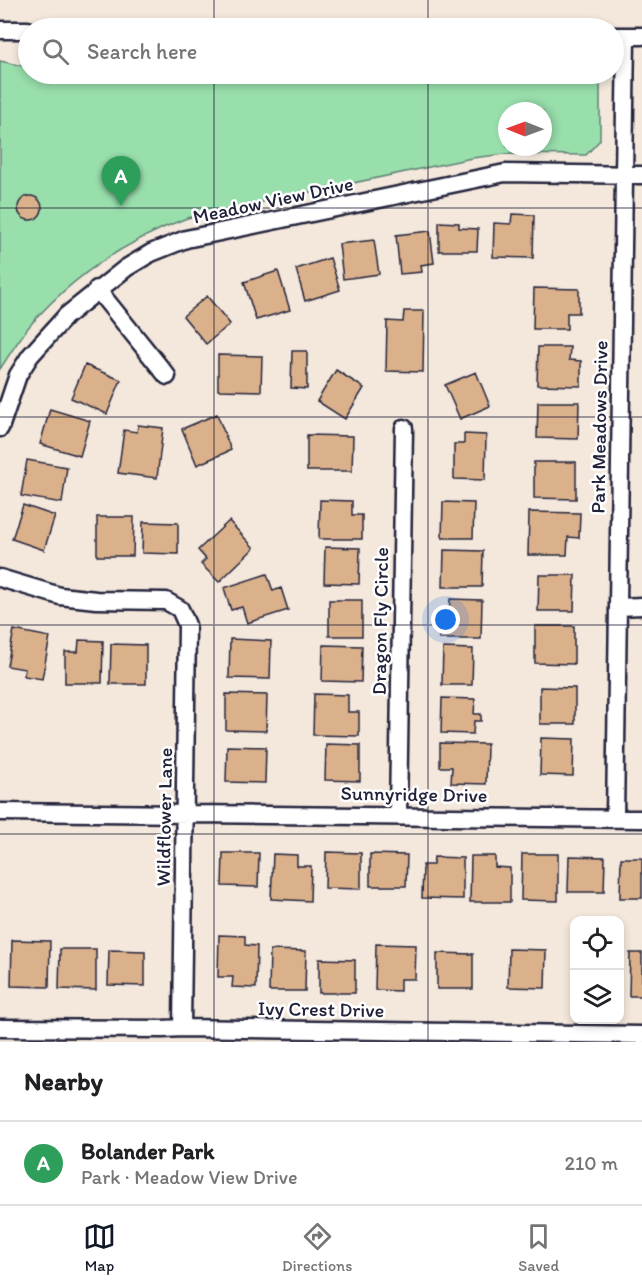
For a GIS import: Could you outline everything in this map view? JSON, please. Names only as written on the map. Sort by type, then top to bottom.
[{"type":"street","points":[[0,30],[18,30]]},
{"type":"street","name":"Park Meadows Drive","points":[[615,818],[627,36]]},
{"type":"street","name":"Meadow View Drive","points":[[0,428],[18,375],[30,356],[66,316],[126,268],[151,253],[186,239],[505,173],[642,175]]},
{"type":"street","points":[[97,289],[167,376]]},
{"type":"street","name":"Dragon Fly Circle","points":[[398,815],[404,428]]},
{"type":"street","name":"Wildflower Lane","points":[[0,579],[60,596],[96,600],[166,601],[180,609],[187,625],[182,1028]]},
{"type":"street","points":[[618,607],[642,606]]},
{"type":"street","name":"Sunnyridge Drive","points":[[0,812],[642,819]]},
{"type":"street","name":"Ivy Crest Drive","points":[[0,1028],[182,1028],[642,1035]]},
{"type":"green space","points":[[0,61],[18,65],[18,84],[600,84],[600,140],[586,155],[552,155],[552,102],[498,102],[498,155],[472,158],[187,218],[122,248],[66,289],[32,323],[0,369]]},
{"type":"building","points":[[30,196],[38,200],[42,208],[38,216],[30,220],[22,216],[18,208],[22,200]]},
{"type":"building","points":[[512,214],[534,215],[533,258],[493,257],[494,223],[511,224]]},
{"type":"building","points":[[439,222],[459,223],[459,228],[478,229],[477,251],[439,251]]},
{"type":"building","points":[[430,231],[434,263],[421,265],[422,272],[400,274],[396,235]]},
{"type":"building","points":[[374,240],[379,274],[343,279],[339,244]]},
{"type":"building","points":[[330,258],[340,290],[305,301],[296,269]]},
{"type":"building","points":[[278,271],[290,310],[256,320],[244,282]]},
{"type":"building","points":[[534,288],[579,289],[579,313],[567,313],[567,329],[533,329]]},
{"type":"building","points":[[207,296],[230,324],[206,344],[183,316]]},
{"type":"building","points":[[404,311],[424,311],[423,372],[386,371],[387,321],[403,322]]},
{"type":"building","points":[[538,347],[570,347],[569,360],[581,361],[581,386],[537,385]]},
{"type":"building","points":[[292,351],[307,351],[307,389],[291,388]]},
{"type":"building","points":[[218,355],[262,356],[261,391],[218,390]]},
{"type":"building","points":[[85,365],[121,380],[107,414],[71,398]]},
{"type":"building","points":[[336,370],[364,388],[345,419],[317,401]]},
{"type":"building","points":[[476,372],[490,406],[460,419],[445,385]]},
{"type":"building","points":[[538,402],[579,402],[578,439],[537,438]]},
{"type":"building","points":[[50,409],[90,421],[80,456],[40,444]]},
{"type":"building","points":[[217,414],[231,450],[197,465],[182,429]]},
{"type":"building","points":[[138,425],[163,428],[157,478],[118,473],[124,430],[137,432]]},
{"type":"building","points":[[464,434],[486,435],[485,480],[454,479],[454,444],[464,444]]},
{"type":"building","points":[[307,435],[353,436],[352,471],[307,471]]},
{"type":"building","points":[[27,460],[67,467],[62,503],[21,496]]},
{"type":"building","points":[[534,462],[576,462],[576,499],[534,498]]},
{"type":"building","points":[[320,500],[352,501],[352,515],[362,515],[362,539],[319,539]]},
{"type":"building","points":[[443,502],[474,503],[473,538],[442,538]]},
{"type":"building","points":[[23,505],[55,516],[44,550],[12,539]]},
{"type":"building","points":[[529,512],[580,513],[579,538],[568,537],[567,555],[528,555]]},
{"type":"building","points":[[97,517],[134,517],[133,556],[97,556]]},
{"type":"building","points":[[229,521],[254,548],[219,582],[201,564],[206,559],[198,550]]},
{"type":"building","points":[[143,522],[178,523],[178,554],[142,553]]},
{"type":"building","points":[[325,547],[360,548],[359,584],[324,583]]},
{"type":"building","points":[[444,550],[483,551],[482,587],[443,587]]},
{"type":"building","points":[[267,574],[273,591],[281,588],[288,610],[247,623],[242,607],[231,610],[224,588]]},
{"type":"building","points":[[539,575],[575,575],[574,611],[538,611]]},
{"type":"building","points":[[450,599],[482,600],[481,639],[439,639],[439,616],[449,617]]},
{"type":"building","points":[[329,600],[362,600],[362,636],[329,636]]},
{"type":"building","points":[[535,626],[574,626],[574,664],[535,663]]},
{"type":"building","points":[[14,630],[50,637],[42,679],[24,676],[25,669],[7,666]]},
{"type":"building","points":[[230,639],[271,641],[270,679],[229,678]]},
{"type":"building","points":[[79,640],[103,641],[102,683],[65,683],[65,652],[78,652]]},
{"type":"building","points":[[111,644],[146,645],[146,684],[110,684]]},
{"type":"building","points":[[323,645],[362,646],[361,682],[322,681]]},
{"type":"building","points":[[443,648],[473,649],[472,685],[442,685]]},
{"type":"building","points":[[540,687],[575,688],[575,724],[540,724]]},
{"type":"building","points":[[226,694],[267,695],[266,731],[226,730]]},
{"type":"building","points":[[314,694],[348,695],[348,712],[359,712],[359,736],[313,735]]},
{"type":"building","points":[[442,698],[475,699],[474,714],[481,714],[481,721],[474,721],[473,734],[441,733]]},
{"type":"building","points":[[541,738],[574,739],[573,776],[540,775]]},
{"type":"building","points":[[440,743],[487,744],[486,784],[451,783],[452,767],[440,767]]},
{"type":"building","points":[[326,744],[360,745],[360,781],[325,780]]},
{"type":"building","points":[[227,746],[266,747],[265,783],[226,782]]},
{"type":"building","points":[[326,852],[361,853],[361,889],[325,888]]},
{"type":"building","points":[[223,853],[259,853],[258,887],[222,886]]},
{"type":"building","points":[[273,854],[297,855],[297,866],[311,866],[310,901],[271,899]]},
{"type":"building","points":[[370,854],[407,855],[406,886],[370,886]]},
{"type":"building","points":[[522,854],[558,854],[558,901],[521,900]]},
{"type":"building","points":[[471,856],[495,856],[495,867],[510,868],[510,902],[470,902]]},
{"type":"building","points":[[569,856],[605,857],[604,892],[568,892]]},
{"type":"building","points":[[434,857],[463,858],[463,899],[422,898],[423,865],[433,865]]},
{"type":"building","points":[[621,858],[642,858],[642,898],[620,898]]},
{"type":"building","points":[[219,935],[245,936],[245,945],[257,946],[256,988],[232,987],[233,977],[218,977]]},
{"type":"building","points":[[12,940],[50,941],[49,987],[11,986]]},
{"type":"building","points":[[376,944],[416,945],[415,979],[400,979],[400,991],[375,990]]},
{"type":"building","points":[[60,949],[96,949],[96,990],[59,989]]},
{"type":"building","points":[[509,949],[546,950],[545,988],[508,987]]},
{"type":"building","points":[[109,950],[145,951],[145,986],[108,985]]},
{"type":"building","points":[[270,950],[306,951],[305,991],[269,991]]},
{"type":"building","points":[[437,953],[473,954],[473,989],[437,989]]},
{"type":"building","points":[[630,953],[642,953],[642,996],[629,996]]},
{"type":"building","points":[[319,959],[355,960],[355,993],[319,993]]},
{"type":"place","name":"Bolander Park","points":[[121,206]]}]
